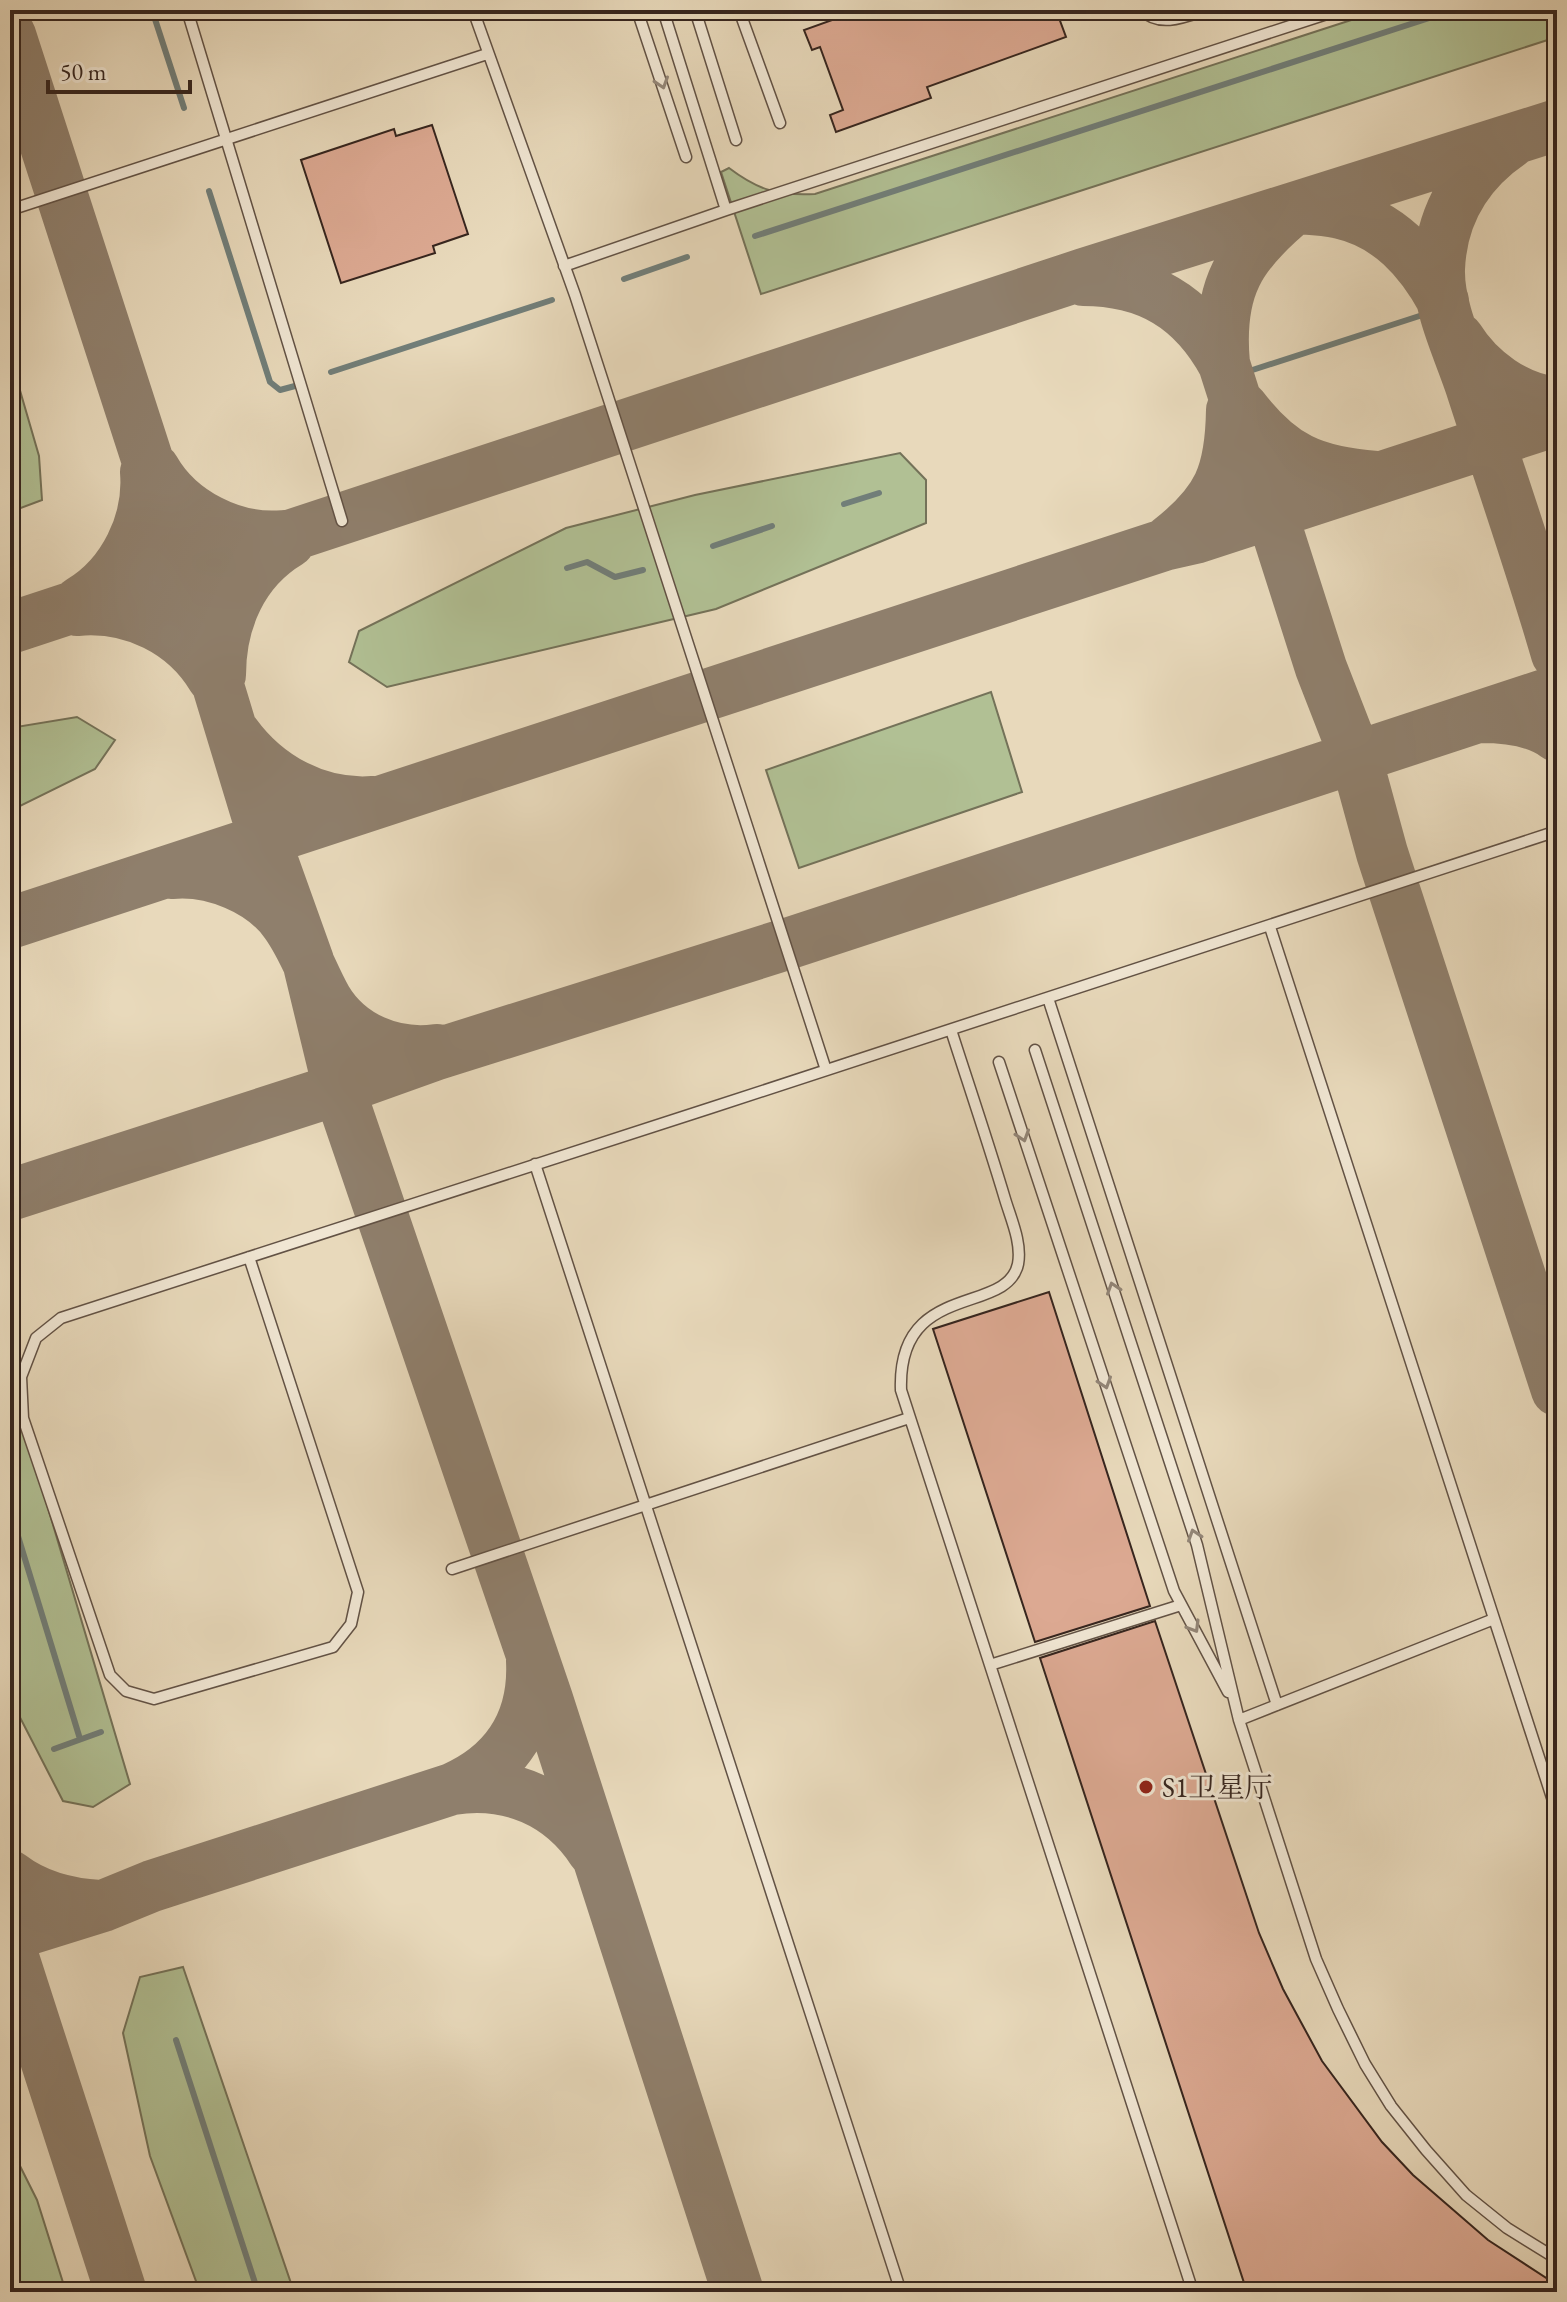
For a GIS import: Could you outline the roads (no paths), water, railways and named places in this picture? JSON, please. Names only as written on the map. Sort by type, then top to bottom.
[{"type":"lane","points":[[187,10],[342,521]]},
{"type":"lane","points":[[473,10],[564,266],[826,1070]]},
{"type":"lane","points":[[637,10],[686,157]]},
{"type":"lane","points":[[663,10],[726,210]]},
{"type":"lane","points":[[695,10],[736,140]]},
{"type":"lane","points":[[739,10],[780,123]]},
{"type":"lane","points":[[1142,10],[1153,19],[1167,20],[1206,10]]},
{"type":"lane","points":[[564,266],[1339,10]]},
{"type":"lane","points":[[10,210],[487,54]]},
{"type":"lane","points":[[249,1257],[358,1592],[351,1624],[333,1647],[154,1699],[126,1691],[110,1675],[23,1418],[21,1377],[36,1338],[61,1318],[535,1164],[951,1030],[1048,998],[1270,927],[1557,831]]},
{"type":"lane","points":[[1270,927],[1557,1813]]},
{"type":"lane","points":[[1048,998],[1277,1705]]},
{"type":"lane","points":[[951,1030],[1010,1216],[1019,1250],[1018,1263],[1014,1275],[998,1289],[949,1306],[912,1334],[902,1358],[901,1390],[1193,2292]]},
{"type":"lane","points":[[1035,1050],[1197,1545],[1239,1720],[1316,1959],[1365,2064],[1391,2106],[1426,2150],[1466,2195],[1507,2228],[1557,2259]]},
{"type":"lane","points":[[999,1062],[1160,1552],[1181,1605],[1214,1663],[1239,1720]]},
{"type":"lane","points":[[535,1164],[901,2292]]},
{"type":"lane","points":[[452,1569],[909,1418]]},
{"type":"lane","points":[[990,1665],[1181,1605]]},
{"type":"lane","points":[[1239,1720],[1494,1619]]},
{"type":"waterway","points":[[152,10],[184,108]]},
{"type":"waterway","points":[[755,236],[1454,10]]},
{"type":"waterway","points":[[209,191],[270,382],[280,390],[295,386]]},
{"type":"waterway","points":[[624,279],[687,257]]},
{"type":"waterway","points":[[331,372],[552,300]]},
{"type":"waterway","points":[[1237,375],[1441,309]]},
{"type":"waterway","points":[[844,504],[879,493]]},
{"type":"waterway","points":[[713,546],[772,526]]},
{"type":"waterway","points":[[567,568],[587,562],[615,577],[643,570]]},
{"type":"waterway","points":[[10,1510],[80,1739]]},
{"type":"waterway","points":[[54,1749],[101,1732]]},
{"type":"waterway","points":[[176,2040],[258,2292]]},
{"type":"place","name":"S1卫星厅","points":[[1146,1787]]}]
